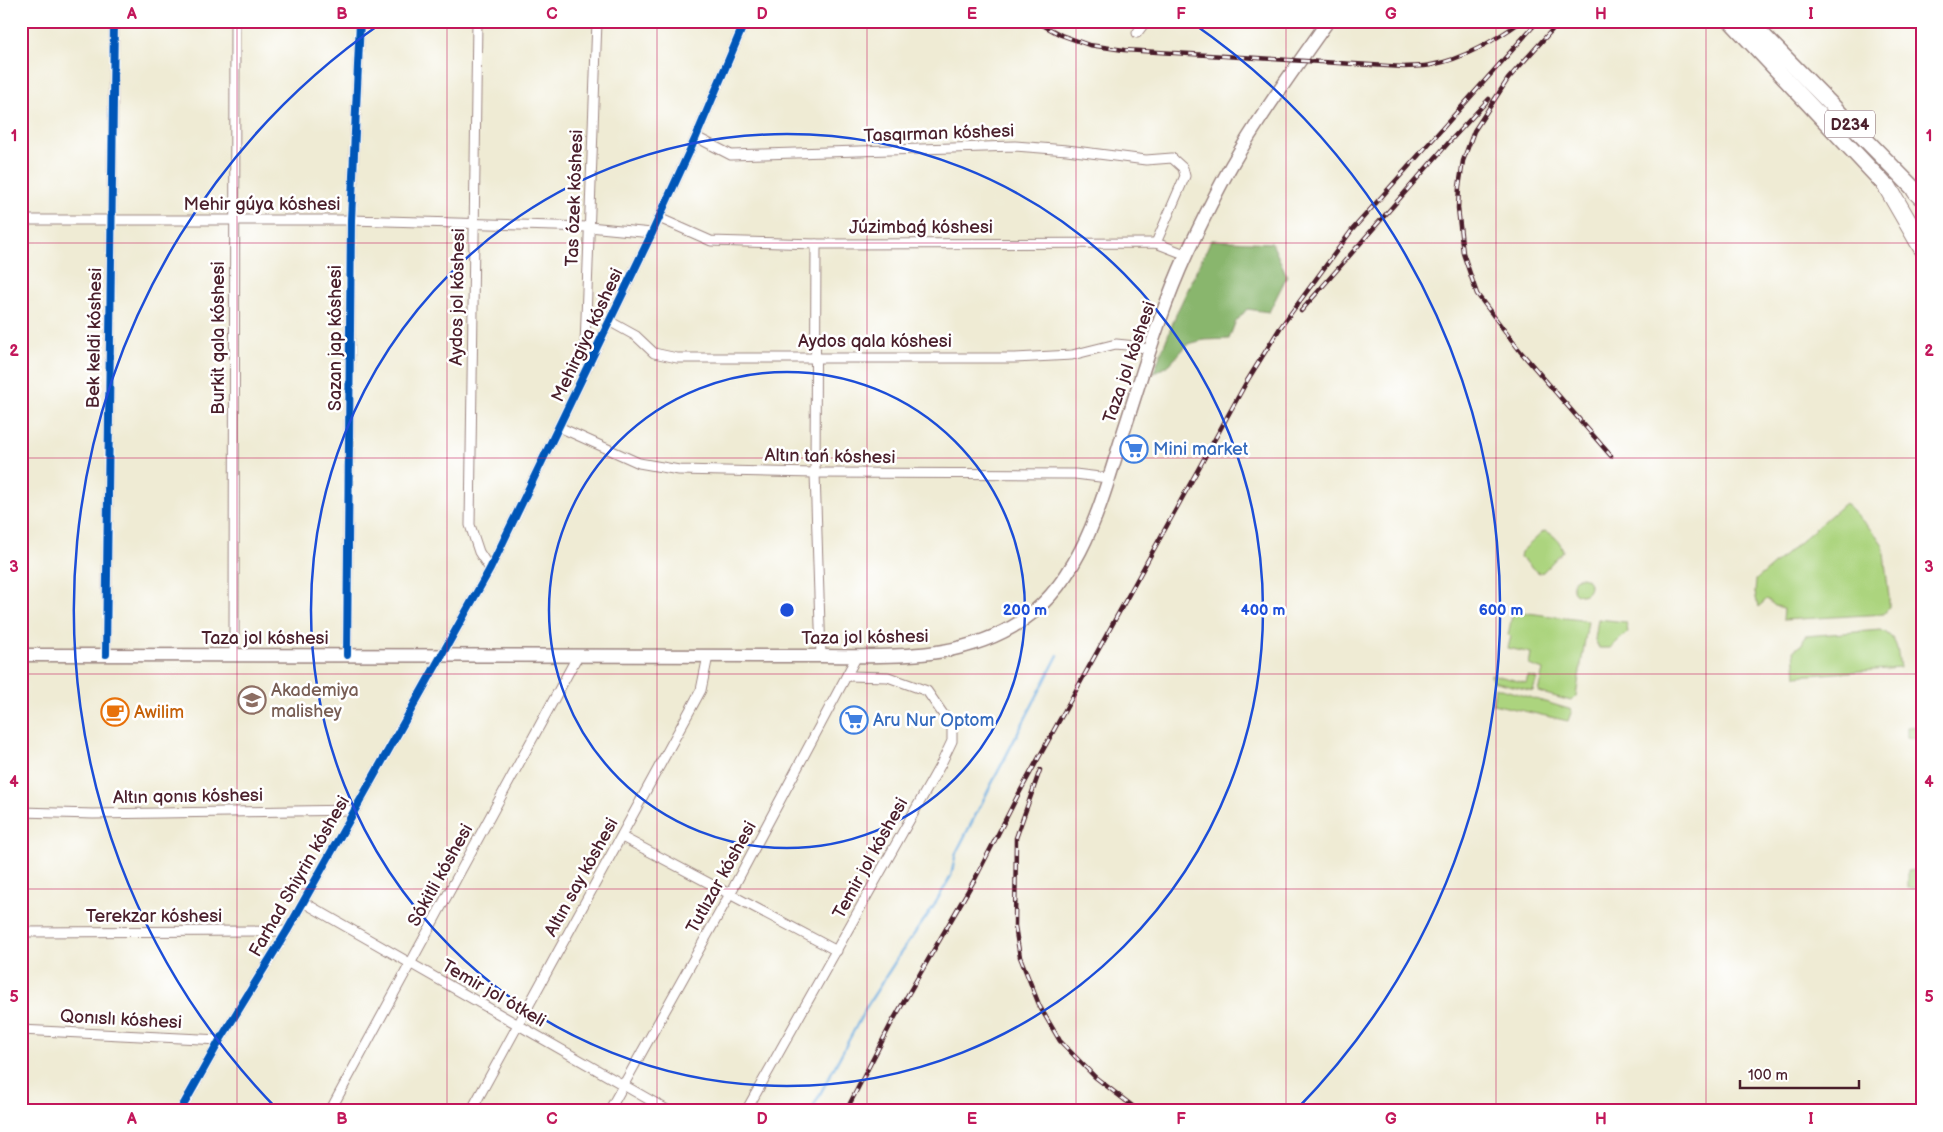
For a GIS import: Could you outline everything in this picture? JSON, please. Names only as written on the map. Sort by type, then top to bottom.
[{"type":"highway","points":[[1888,188],[1922,224]]},
{"type":"highway","points":[[1888,188],[1922,247]]},
{"type":"main road","name":"Taza jol kóshesi","points":[[21,655],[857,656],[930,654],[976,645],[1014,626],[1048,599],[1069,570],[1088,534],[1150,350],[1186,255],[1231,166],[1328,21]]},
{"type":"main road","name":"D234","points":[[1731,21],[1779,62],[1920,194]]},
{"type":"main road","name":"D234","points":[[1749,21],[1779,62],[1888,188]]},
{"type":"street","name":"Bek keldi kóshesi","points":[[106,654],[114,21]]},
{"type":"street","name":"Burkit qala kóshesi","points":[[234,655],[235,21]]},
{"type":"street","name":"Sazan jap kóshesi","points":[[348,655],[352,220],[360,21]]},
{"type":"street","name":"Aydos jol kóshesi","points":[[477,21],[470,525],[478,552],[490,569]]},
{"type":"street","name":"Tas ózek kóshesi","points":[[584,375],[597,21]]},
{"type":"street","name":"Mehirgiya kóshesi","points":[[441,655],[490,569],[584,375],[696,137],[745,21]]},
{"type":"street","points":[[1137,33],[1146,21]]},
{"type":"street","name":"Tasqırman kóshesi","points":[[696,137],[731,155],[1015,146],[1067,150],[1146,160],[1172,158],[1183,168],[1185,176],[1156,243]]},
{"type":"street","name":"Júzimbaǵ kóshesi","points":[[659,218],[711,241],[816,244],[1156,243],[1186,255]]},
{"type":"street","name":"Mehir gúyа kóshesi","points":[[21,220],[352,220],[474,223],[652,233]]},
{"type":"street","points":[[816,244],[815,473],[821,656]]},
{"type":"street","name":"Aydos qala kóshesi","points":[[609,321],[636,336],[654,353],[677,358],[1015,358],[1072,355],[1116,344],[1136,346],[1150,350]]},
{"type":"street","name":"Altın tań kóshesi","points":[[559,427],[639,463],[678,470],[815,473],[1075,474],[1108,478]]},
{"type":"street","name":"Farhad Shiyrin kóshesi","points":[[180,1111],[220,1040],[287,931],[441,655]]},
{"type":"street","name":"Sókitli kóshesi","points":[[330,1111],[578,655]]},
{"type":"street","name":"Altın say kóshesi","points":[[471,1111],[701,690],[708,656]]},
{"type":"street","name":"Tutlızar kóshesi","points":[[608,1111],[730,894],[857,656]]},
{"type":"street","name":"Temir jol kóshesi","points":[[746,1111],[941,764],[952,740],[952,727],[927,691],[888,677],[848,676]]},
{"type":"street","name":"Altın qonıs kóshesi","points":[[21,812],[93,814],[355,810]]},
{"type":"street","points":[[622,837],[837,951]]},
{"type":"street","name":"Temir jol ótkeli","points":[[303,902],[669,1111]]},
{"type":"street","name":"Terekzar kóshesi","points":[[21,932],[287,931]]},
{"type":"street","name":"Qonıslı kóshesi","points":[[21,1030],[220,1040]]},
{"type":"green space","points":[[1211,240],[1272,243],[1287,276],[1269,312],[1247,309],[1235,323],[1229,339],[1204,340],[1188,344],[1170,364],[1153,374],[1177,312]]},
{"type":"green space","points":[[1845,503],[1876,535],[1883,545],[1889,597],[1889,607],[1884,614],[1783,620],[1784,608],[1775,606],[1767,599],[1758,607],[1755,593],[1756,580]]},
{"type":"green space","points":[[1544,531],[1556,538],[1563,551],[1543,572],[1538,573],[1520,557],[1521,552]]},
{"type":"green space","points":[[1581,577],[1587,580],[1590,586],[1587,592],[1581,595],[1575,592],[1572,586],[1575,580]]},
{"type":"green space","points":[[1513,611],[1588,621],[1576,696],[1571,701],[1538,692],[1543,670],[1529,665],[1531,653],[1508,648],[1511,636],[1508,635]]},
{"type":"green space","points":[[1598,619],[1626,622],[1628,632],[1610,648],[1599,648],[1595,640]]},
{"type":"green space","points":[[1881,630],[1887,633],[1894,641],[1900,668],[1796,676],[1794,650],[1802,644],[1805,636]]},
{"type":"green space","points":[[1491,674],[1526,683],[1528,676],[1537,678],[1533,691],[1493,681]]},
{"type":"green space","points":[[1495,687],[1572,710],[1568,721],[1493,704]]},
{"type":"green space","points":[[1922,726],[1922,740],[1907,737],[1907,727]]},
{"type":"green space","points":[[1922,869],[1922,888],[1908,888],[1908,871]]},
{"type":"waterway","points":[[811,1111],[867,1006],[902,951],[932,909],[951,876],[956,853],[1058,655]]},
{"type":"railway","points":[[1035,21],[1061,35],[1089,45],[1124,50],[1404,67],[1428,66],[1455,58],[1490,42],[1522,21]]},
{"type":"railway","points":[[846,1111],[891,1024],[976,877],[1017,797],[1247,381],[1280,328],[1352,230],[1538,21]]},
{"type":"railway","points":[[1560,21],[1508,79],[1474,131],[1463,161],[1459,187],[1458,208],[1463,253],[1477,294],[1520,351],[1611,456]]},
{"type":"railway","points":[[1301,311],[1489,99]]},
{"type":"railway","points":[[1040,770],[1016,838],[1015,926],[1020,957],[1040,1007],[1060,1041],[1095,1077],[1139,1111]]},
{"type":"cycle path","points":[[106,654],[114,21]]},
{"type":"cycle path","points":[[347,655],[351,220],[360,21]]},
{"type":"cycle path","points":[[180,1111],[220,1040],[287,931],[490,569],[652,233],[696,137],[745,21]]},
{"type":"place","name":"Mini market","points":[[1134,449]]},
{"type":"place","name":"Akademiya malishey","points":[[252,700]]},
{"type":"place","name":"Awilim","points":[[115,712]]},
{"type":"place","name":"Aru Nur Optom","points":[[854,720]]}]
